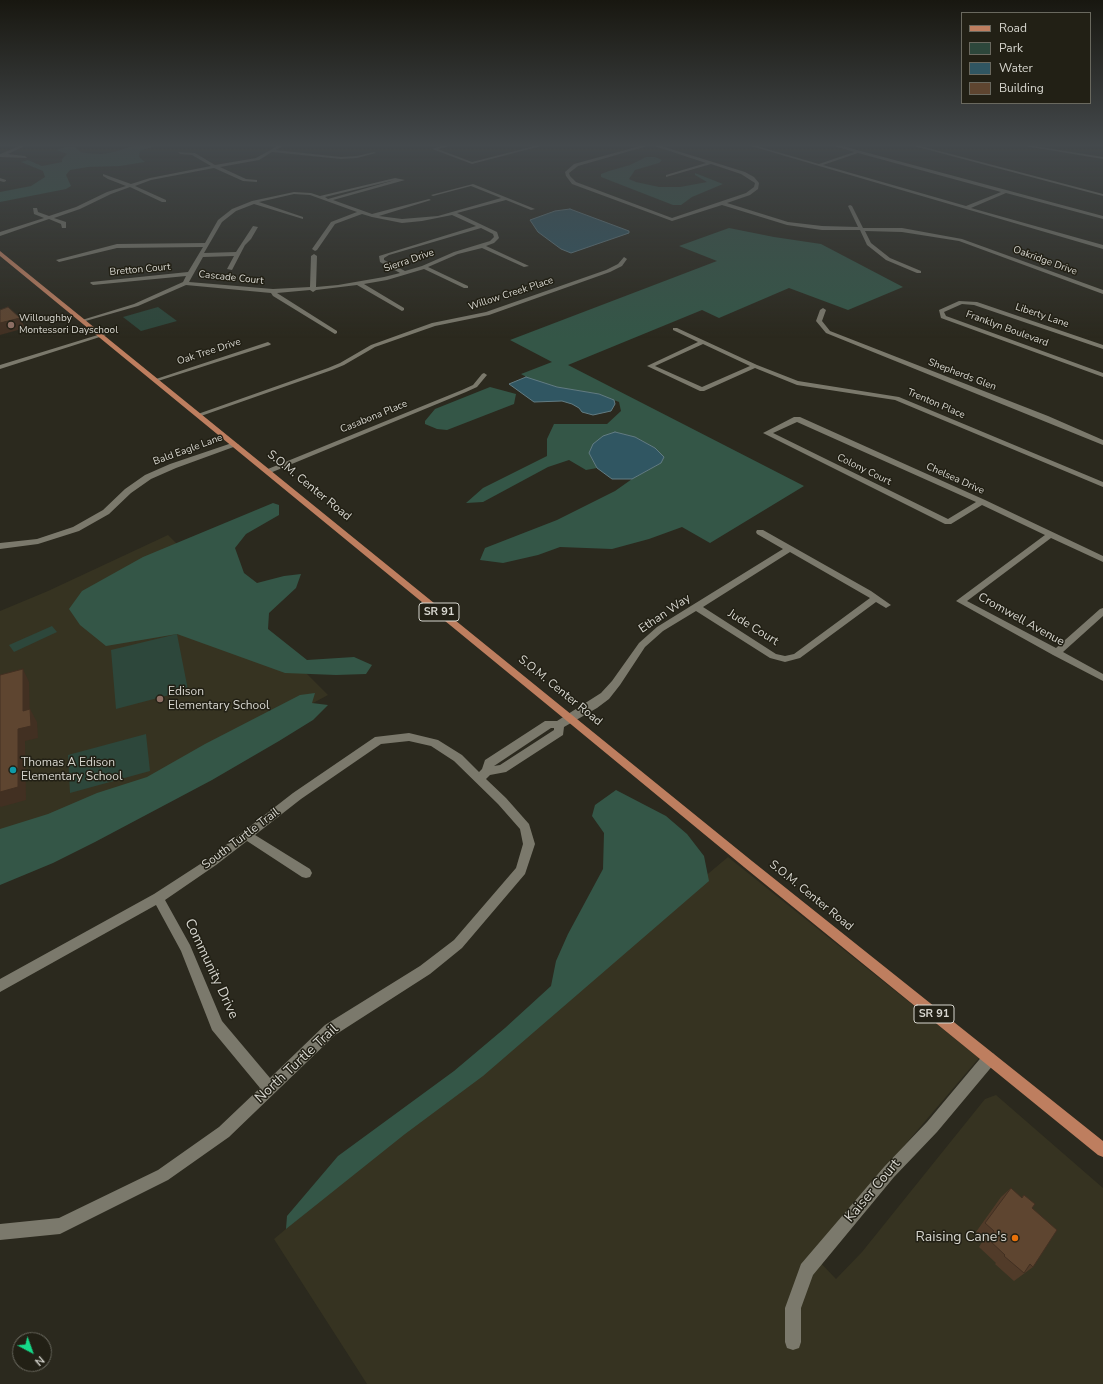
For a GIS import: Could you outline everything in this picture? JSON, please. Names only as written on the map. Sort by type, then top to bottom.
[{"type":"main road","name":"S.O.M. Center Road","points":[[0,253],[103,335],[235,445],[748,864],[1103,1150]]},
{"type":"street","points":[[35,209],[36,213],[64,223],[64,227]]},
{"type":"street","points":[[0,234],[76,209]]},
{"type":"street","points":[[82,319],[136,305],[185,283],[220,221],[224,216],[238,209]]},
{"type":"street","points":[[273,209],[301,218]]},
{"type":"street","points":[[352,209],[372,216],[402,221],[422,220],[469,209]]},
{"type":"street","points":[[372,216],[398,209]]},
{"type":"street","points":[[642,209],[672,220],[706,209]]},
{"type":"street","name":"Oakridge Drive","points":[[739,209],[787,223],[822,228],[902,230],[960,240],[1103,292]]},
{"type":"street","points":[[851,209],[869,244],[888,259],[919,272]]},
{"type":"street","points":[[968,209],[1103,247]]},
{"type":"street","points":[[1068,209],[1103,218]]},
{"type":"street","points":[[315,250],[329,227],[362,212]]},
{"type":"street","name":"Sierra Drive","points":[[273,291],[313,290],[359,284],[405,273],[424,267],[456,253],[482,246],[492,242],[496,237],[495,232],[453,213]]},
{"type":"street","points":[[405,273],[382,261],[381,257],[482,226]]},
{"type":"street","points":[[230,269],[242,244],[249,238],[255,227]]},
{"type":"street","points":[[59,260],[117,246],[206,245]]},
{"type":"street","points":[[482,246],[526,266]]},
{"type":"street","points":[[201,255],[238,254]]},
{"type":"street","points":[[313,290],[314,256]]},
{"type":"street","name":"Willow Creek Place","points":[[199,415],[330,369],[342,364],[373,346],[434,324],[487,314],[608,271],[620,265],[624,259]]},
{"type":"street","points":[[424,267],[466,286]]},
{"type":"street","name":"Bretton Court","points":[[93,283],[189,274]]},
{"type":"street","name":"Cascade Court","points":[[185,283],[273,291],[275,295],[335,332]]},
{"type":"street","points":[[359,284],[402,309]]},
{"type":"street","name":"Franklyn Boulevard","points":[[975,303],[961,302],[941,311],[943,317],[1103,375]]},
{"type":"street","name":"Liberty Lane","points":[[975,303],[1103,347]]},
{"type":"street","name":"Shepherds Glen","points":[[823,310],[819,321],[826,331],[1046,418],[1103,443]]},
{"type":"street","name":"Trenton Place","points":[[675,329],[755,366],[797,383],[897,398],[1103,485]]},
{"type":"street","points":[[0,367],[103,335]]},
{"type":"street","points":[[703,342],[650,366],[702,390],[755,366]]},
{"type":"street","name":"Oak Tree Drive","points":[[156,380],[268,344]]},
{"type":"street","name":"Casabona Place","points":[[267,471],[464,391],[474,386],[484,375]]},
{"type":"street","name":"Chelsea Drive","points":[[797,419],[982,502],[1103,559]]},
{"type":"street","name":"Colony Court","points":[[797,419],[767,434],[948,522],[982,502]]},
{"type":"street","name":"Bald Eagle Lane","points":[[0,546],[38,541],[76,529],[106,512],[128,491],[148,477],[173,466],[235,445]]},
{"type":"street","points":[[760,532],[868,592],[886,605]]},
{"type":"street","name":"Cromwell Avenue","points":[[1050,535],[961,601],[1103,678]]},
{"type":"street","name":"Ethan Way","points":[[571,718],[605,696],[616,683],[642,645],[660,629],[698,607],[789,549]]},
{"type":"street","name":"Jude Court","points":[[698,607],[773,656],[785,659],[798,656],[876,598]]},
{"type":"street","points":[[1056,653],[1103,612]]},
{"type":"street","points":[[483,775],[502,769],[559,732],[559,725],[571,718]]},
{"type":"street","name":"South Turtle Trail","points":[[0,986],[158,898],[212,862],[297,796],[379,740],[409,737],[434,744],[483,775]]},
{"type":"street","name":"North Turtle Trail","points":[[0,1232],[60,1226],[163,1175],[224,1132],[330,1030],[426,970],[458,944],[521,870],[529,844],[525,828],[483,775]]},
{"type":"street","points":[[246,835],[306,873]]},
{"type":"street","name":"Community Drive","points":[[158,898],[186,949],[217,1025],[270,1089]]},
{"type":"street","name":"Kaiser Court","points":[[792,1342],[794,1308],[807,1270],[889,1172],[932,1127],[989,1059]]},
{"type":"shaded area","name":"Edison Elementary School","points":[[168,535],[328,695],[0,871],[0,611],[48,591]]},
{"type":"shaded area","points":[[728,857],[979,1058],[812,1254],[836,1279],[862,1252],[985,1099],[996,1095],[1103,1188],[1103,1384],[367,1384],[274,1239]]},
{"type":"green space","points":[[729,228],[821,244],[903,287],[848,310],[789,288],[719,318],[702,310],[568,365],[804,486],[710,543],[682,527],[649,539],[612,549],[560,547],[538,555],[503,563],[480,560],[485,548],[557,520],[615,491],[632,479],[661,463],[655,448],[635,437],[615,432],[589,453],[597,468],[586,470],[569,460],[548,467],[483,502],[466,503],[483,488],[547,456],[547,439],[554,424],[607,424],[621,411],[619,402],[599,394],[557,387],[532,380],[521,374],[552,362],[510,340],[717,261],[679,246]]},
{"type":"green space","points":[[158,307],[177,321],[141,331],[123,317]]},
{"type":"green space","points":[[490,387],[516,394],[514,404],[447,430],[437,429],[425,424],[425,421],[435,409]]},
{"type":"green space","points":[[273,503],[279,505],[279,515],[246,534],[235,548],[244,573],[257,583],[284,576],[301,574],[296,588],[269,613],[268,629],[307,660],[354,657],[372,665],[366,674],[336,675],[285,673],[177,634],[106,646],[80,625],[69,609],[82,591],[143,557]]},
{"type":"green space","points":[[52,626],[57,632],[14,652],[9,645]]},
{"type":"green space","points":[[177,634],[188,690],[116,709],[111,650]]},
{"type":"green space","points":[[315,693],[312,703],[328,705],[313,720],[279,741],[212,780],[95,842],[53,863],[0,885],[0,829],[48,814],[97,793],[147,777],[205,744],[300,695]]},
{"type":"green space","points":[[146,734],[150,771],[70,793],[68,755]]},
{"type":"green space","points":[[616,790],[666,816],[687,834],[704,856],[709,881],[483,1076],[405,1134],[286,1229],[287,1216],[338,1156],[454,1071],[505,1028],[551,986],[556,961],[568,934],[603,869],[604,833],[592,816],[595,805]]},
{"type":"water","points":[[570,209],[629,231],[629,233],[571,253],[561,249],[538,232],[530,220],[555,211]]},
{"type":"water","points":[[526,377],[557,387],[599,394],[614,400],[615,404],[611,411],[593,415],[582,412],[579,408],[572,404],[562,401],[534,402],[509,384]]},
{"type":"water","points":[[615,432],[635,437],[655,448],[664,457],[661,463],[632,479],[612,479],[597,468],[589,453],[593,444],[603,436]]},
{"type":"building","points":[[8,307],[20,318],[0,323],[0,310]]},
{"type":"building","name":"Thomas A Edison Elementary School","points":[[23,669],[23,711],[30,709],[31,726],[18,729],[18,787],[0,792],[0,675]]},
{"type":"building","name":"Raising Cane's","points":[[1011,1188],[1022,1198],[1024,1195],[1035,1204],[1032,1208],[1057,1230],[1033,1267],[1030,1264],[1024,1273],[1004,1256],[1005,1255],[988,1239],[994,1231],[985,1223]]},
{"type":"place","name":"Willoughby Montessori Dayschool","points":[[11,325]]},
{"type":"place","name":"Edison Elementary School","points":[[160,699]]},
{"type":"place","name":"Thomas A Edison Elementary School","points":[[13,770]]},
{"type":"place","name":"Raising Cane's","points":[[1015,1238]]}]
